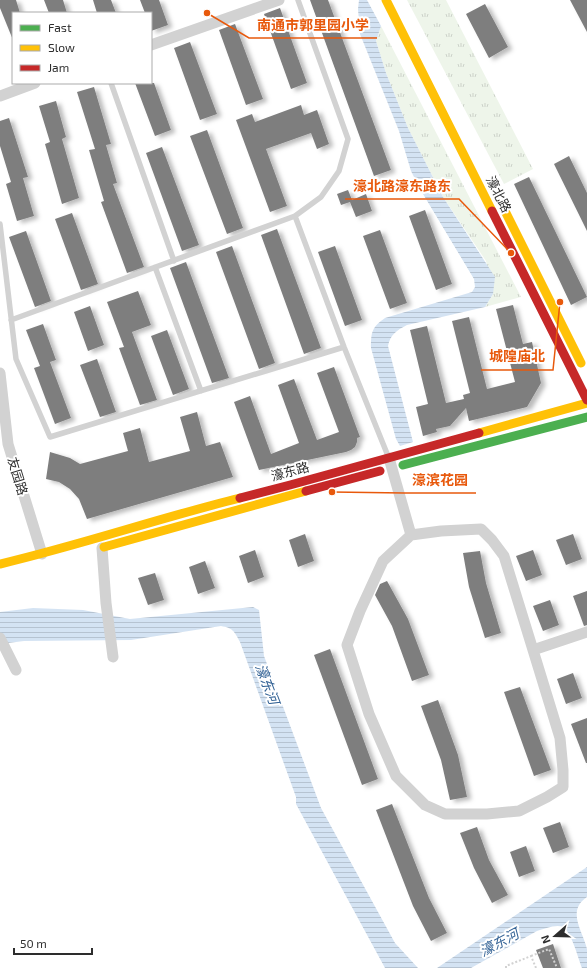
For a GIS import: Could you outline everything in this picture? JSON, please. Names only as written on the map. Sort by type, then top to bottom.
[{"type":"main road","name":"濠北路","points":[[386,0],[587,400]]},
{"type":"main road","name":"濠北路","points":[[499,199],[584,369]]},
{"type":"main road","name":"濠东路","points":[[96,549],[391,463],[587,403]]},
{"type":"main road","name":"濠东路","points":[[0,564],[42,554],[186,511],[587,416]]},
{"type":"street","points":[[152,45],[279,0]]},
{"type":"street","points":[[0,96],[32,84]]},
{"type":"street","name":"友园路","points":[[0,373],[8,444],[42,554]]},
{"type":"street","points":[[391,463],[411,535]]},
{"type":"street","points":[[481,529],[504,556],[560,738],[563,770],[563,787],[548,797],[520,811],[487,814],[446,814],[425,805],[396,776],[369,714],[347,645],[360,611],[383,561],[411,535],[441,531],[481,529]]},
{"type":"street","points":[[96,549],[106,602],[113,653]]},
{"type":"street","points":[[533,650],[587,632]]},
{"type":"street","points":[[0,638],[16,670]]},
{"type":"lane","points":[[11,320],[295,216],[321,197],[339,170],[348,140],[298,0]]},
{"type":"lane","points":[[111,84],[174,261]]},
{"type":"lane","points":[[295,216],[344,347],[391,463]]},
{"type":"lane","points":[[0,224],[16,359],[50,437],[344,347]]},
{"type":"lane","points":[[155,268],[200,391]]},
{"type":"path","points":[[506,968],[506,966],[549,949],[556,968]]},
{"type":"path","points":[[532,956],[536,968]]},
{"type":"green space","points":[[407,0],[446,0],[533,169],[504,184]]},
{"type":"green space","points":[[381,26],[521,297],[485,307],[493,294],[486,261],[443,197],[408,128],[386,73],[376,41]]},
{"type":"water","points":[[359,0],[367,0],[381,26],[376,41],[386,73],[408,128],[443,197],[495,277],[493,294],[485,307],[407,325],[397,331],[390,339],[388,346],[413,442],[400,446],[396,439],[371,348],[373,330],[377,324],[385,318],[472,292],[475,287],[474,279],[420,189],[411,171],[399,131],[360,34],[358,9]]},
{"type":"water","name":"濠东河","points":[[253,607],[259,610],[264,656],[321,808],[395,943],[418,968],[385,968],[296,804],[296,797],[240,642],[233,631],[221,626],[131,640],[24,641],[0,644],[0,612],[33,608],[83,610],[130,619]]},
{"type":"water","name":"濠东河","points":[[587,867],[587,897],[578,908],[577,915],[587,949],[587,968],[582,968],[572,940],[566,930],[563,927],[557,926],[537,931],[471,968],[437,968]]},
{"type":"building","points":[[0,0],[16,0],[20,12],[12,12],[12,38],[0,8]]},
{"type":"building","points":[[44,0],[63,0],[67,12],[49,12]]},
{"type":"building","points":[[93,0],[111,0],[116,12],[97,12]]},
{"type":"building","points":[[140,0],[159,0],[168,25],[152,31],[152,12],[145,12]]},
{"type":"building","points":[[310,0],[328,0],[391,170],[374,176]]},
{"type":"building","points":[[570,0],[587,0],[587,32]]},
{"type":"building","points":[[485,4],[508,47],[489,58],[466,14]]},
{"type":"building","points":[[280,8],[307,83],[291,89],[264,14]]},
{"type":"building","points":[[235,24],[263,99],[246,105],[219,30]]},
{"type":"building","points":[[190,42],[217,114],[200,120],[174,48]]},
{"type":"building","points":[[154,83],[171,130],[155,136],[135,84]]},
{"type":"building","points":[[94,87],[111,144],[106,145],[117,183],[113,184],[144,267],[127,273],[101,202],[104,201],[89,150],[95,149],[77,92]]},
{"type":"building","points":[[56,101],[66,137],[62,139],[79,198],[62,204],[45,144],[50,142],[39,106]]},
{"type":"building","points":[[301,105],[304,115],[317,110],[329,144],[317,149],[311,133],[266,149],[287,206],[270,212],[236,120],[252,114],[255,122]]},
{"type":"building","points":[[9,118],[28,177],[23,178],[34,216],[17,221],[6,184],[11,182],[0,146],[0,121]]},
{"type":"building","points":[[207,130],[243,228],[227,234],[190,136]]},
{"type":"building","points":[[162,147],[199,245],[182,251],[146,153]]},
{"type":"building","points":[[569,156],[587,193],[587,231],[554,164]]},
{"type":"building","points":[[529,177],[587,297],[571,305],[514,184]]},
{"type":"building","points":[[348,190],[352,200],[366,194],[372,211],[356,217],[350,202],[341,205],[337,194]]},
{"type":"building","points":[[425,210],[452,284],[436,290],[409,216]]},
{"type":"building","points":[[72,213],[98,284],[81,290],[55,219]]},
{"type":"building","points":[[277,229],[321,348],[304,354],[261,235]]},
{"type":"building","points":[[380,230],[407,303],[390,309],[363,236]]},
{"type":"building","points":[[26,231],[51,301],[35,307],[9,237]]},
{"type":"building","points":[[232,246],[275,363],[259,369],[216,252]]},
{"type":"building","points":[[335,246],[362,320],[345,326],[318,252]]},
{"type":"building","points":[[186,262],[229,378],[212,383],[170,268]]},
{"type":"building","points":[[138,291],[151,325],[132,332],[157,400],[140,405],[119,348],[124,347],[107,302]]},
{"type":"building","points":[[513,305],[523,344],[532,342],[541,383],[527,407],[469,421],[466,408],[450,426],[436,429],[437,432],[423,436],[416,407],[428,404],[410,330],[427,326],[446,403],[464,399],[463,395],[470,393],[452,321],[469,317],[487,389],[515,382],[496,309]]},
{"type":"building","points":[[90,306],[104,345],[88,351],[74,312]]},
{"type":"building","points":[[43,324],[56,360],[50,362],[71,418],[55,424],[34,368],[40,366],[26,330]]},
{"type":"building","points":[[167,330],[189,389],[173,395],[151,336]]},
{"type":"building","points":[[97,359],[116,412],[100,417],[80,365]]},
{"type":"building","points":[[334,367],[360,437],[357,438],[355,447],[346,452],[259,470],[234,402],[250,396],[271,454],[299,443],[278,385],[294,379],[317,440],[339,432],[317,373]]},
{"type":"building","points":[[197,412],[206,446],[220,442],[233,477],[87,519],[79,499],[70,489],[59,482],[46,479],[50,452],[70,458],[80,464],[128,451],[123,433],[140,428],[149,462],[190,451],[180,417]]},
{"type":"building","points":[[305,534],[314,561],[298,567],[289,540]]},
{"type":"building","points":[[573,534],[582,559],[566,565],[556,540]]},
{"type":"building","points":[[255,550],[264,577],[248,583],[239,556]]},
{"type":"building","points":[[533,550],[542,575],[526,581],[516,556]]},
{"type":"building","points":[[480,551],[486,583],[501,633],[485,638],[469,587],[463,553]]},
{"type":"building","points":[[205,561],[215,588],[198,594],[189,567]]},
{"type":"building","points":[[155,573],[164,600],[148,605],[138,578]]},
{"type":"building","points":[[387,581],[408,619],[429,675],[412,681],[392,626],[375,595],[380,584]]},
{"type":"building","points":[[587,591],[587,625],[584,626],[573,596]]},
{"type":"building","points":[[550,600],[559,625],[543,631],[533,606]]},
{"type":"building","points":[[330,649],[378,779],[362,785],[314,655]]},
{"type":"building","points":[[573,673],[582,698],[566,704],[557,679]]},
{"type":"building","points":[[520,687],[551,770],[534,776],[504,692]]},
{"type":"building","points":[[438,700],[458,755],[467,797],[450,800],[441,760],[421,706]]},
{"type":"building","points":[[587,718],[587,763],[586,763],[571,724]]},
{"type":"building","points":[[392,804],[429,898],[447,933],[431,941],[413,906],[376,810]]},
{"type":"building","points":[[560,822],[569,847],[553,853],[543,828]]},
{"type":"building","points":[[477,827],[489,860],[508,895],[492,903],[474,868],[460,833]]},
{"type":"building","points":[[526,846],[535,871],[519,877],[510,852]]},
{"type":"building","points":[[553,944],[561,968],[543,968],[536,950]]},
{"type":"traffic: fast","points":[[403,465],[587,417]]},
{"type":"traffic: slow","points":[[386,0],[492,211]]},
{"type":"traffic: slow","points":[[504,209],[581,363]]},
{"type":"traffic: slow","points":[[479,433],[587,403]]},
{"type":"traffic: slow","points":[[104,547],[306,491]]},
{"type":"traffic: slow","points":[[0,564],[30,557],[240,498]]},
{"type":"traffic: jam","points":[[492,211],[587,400]]},
{"type":"traffic: jam","points":[[240,498],[479,433]]},
{"type":"traffic: jam","points":[[306,491],[380,471]]},
{"type":"place","name":"南通市郭里园小学","points":[[207,13]]},
{"type":"place","name":"濠北路濠东路东","points":[[511,253]]},
{"type":"place","name":"城隍庙北","points":[[560,302]]},
{"type":"place","name":"濠滨花园","points":[[332,492]]}]
